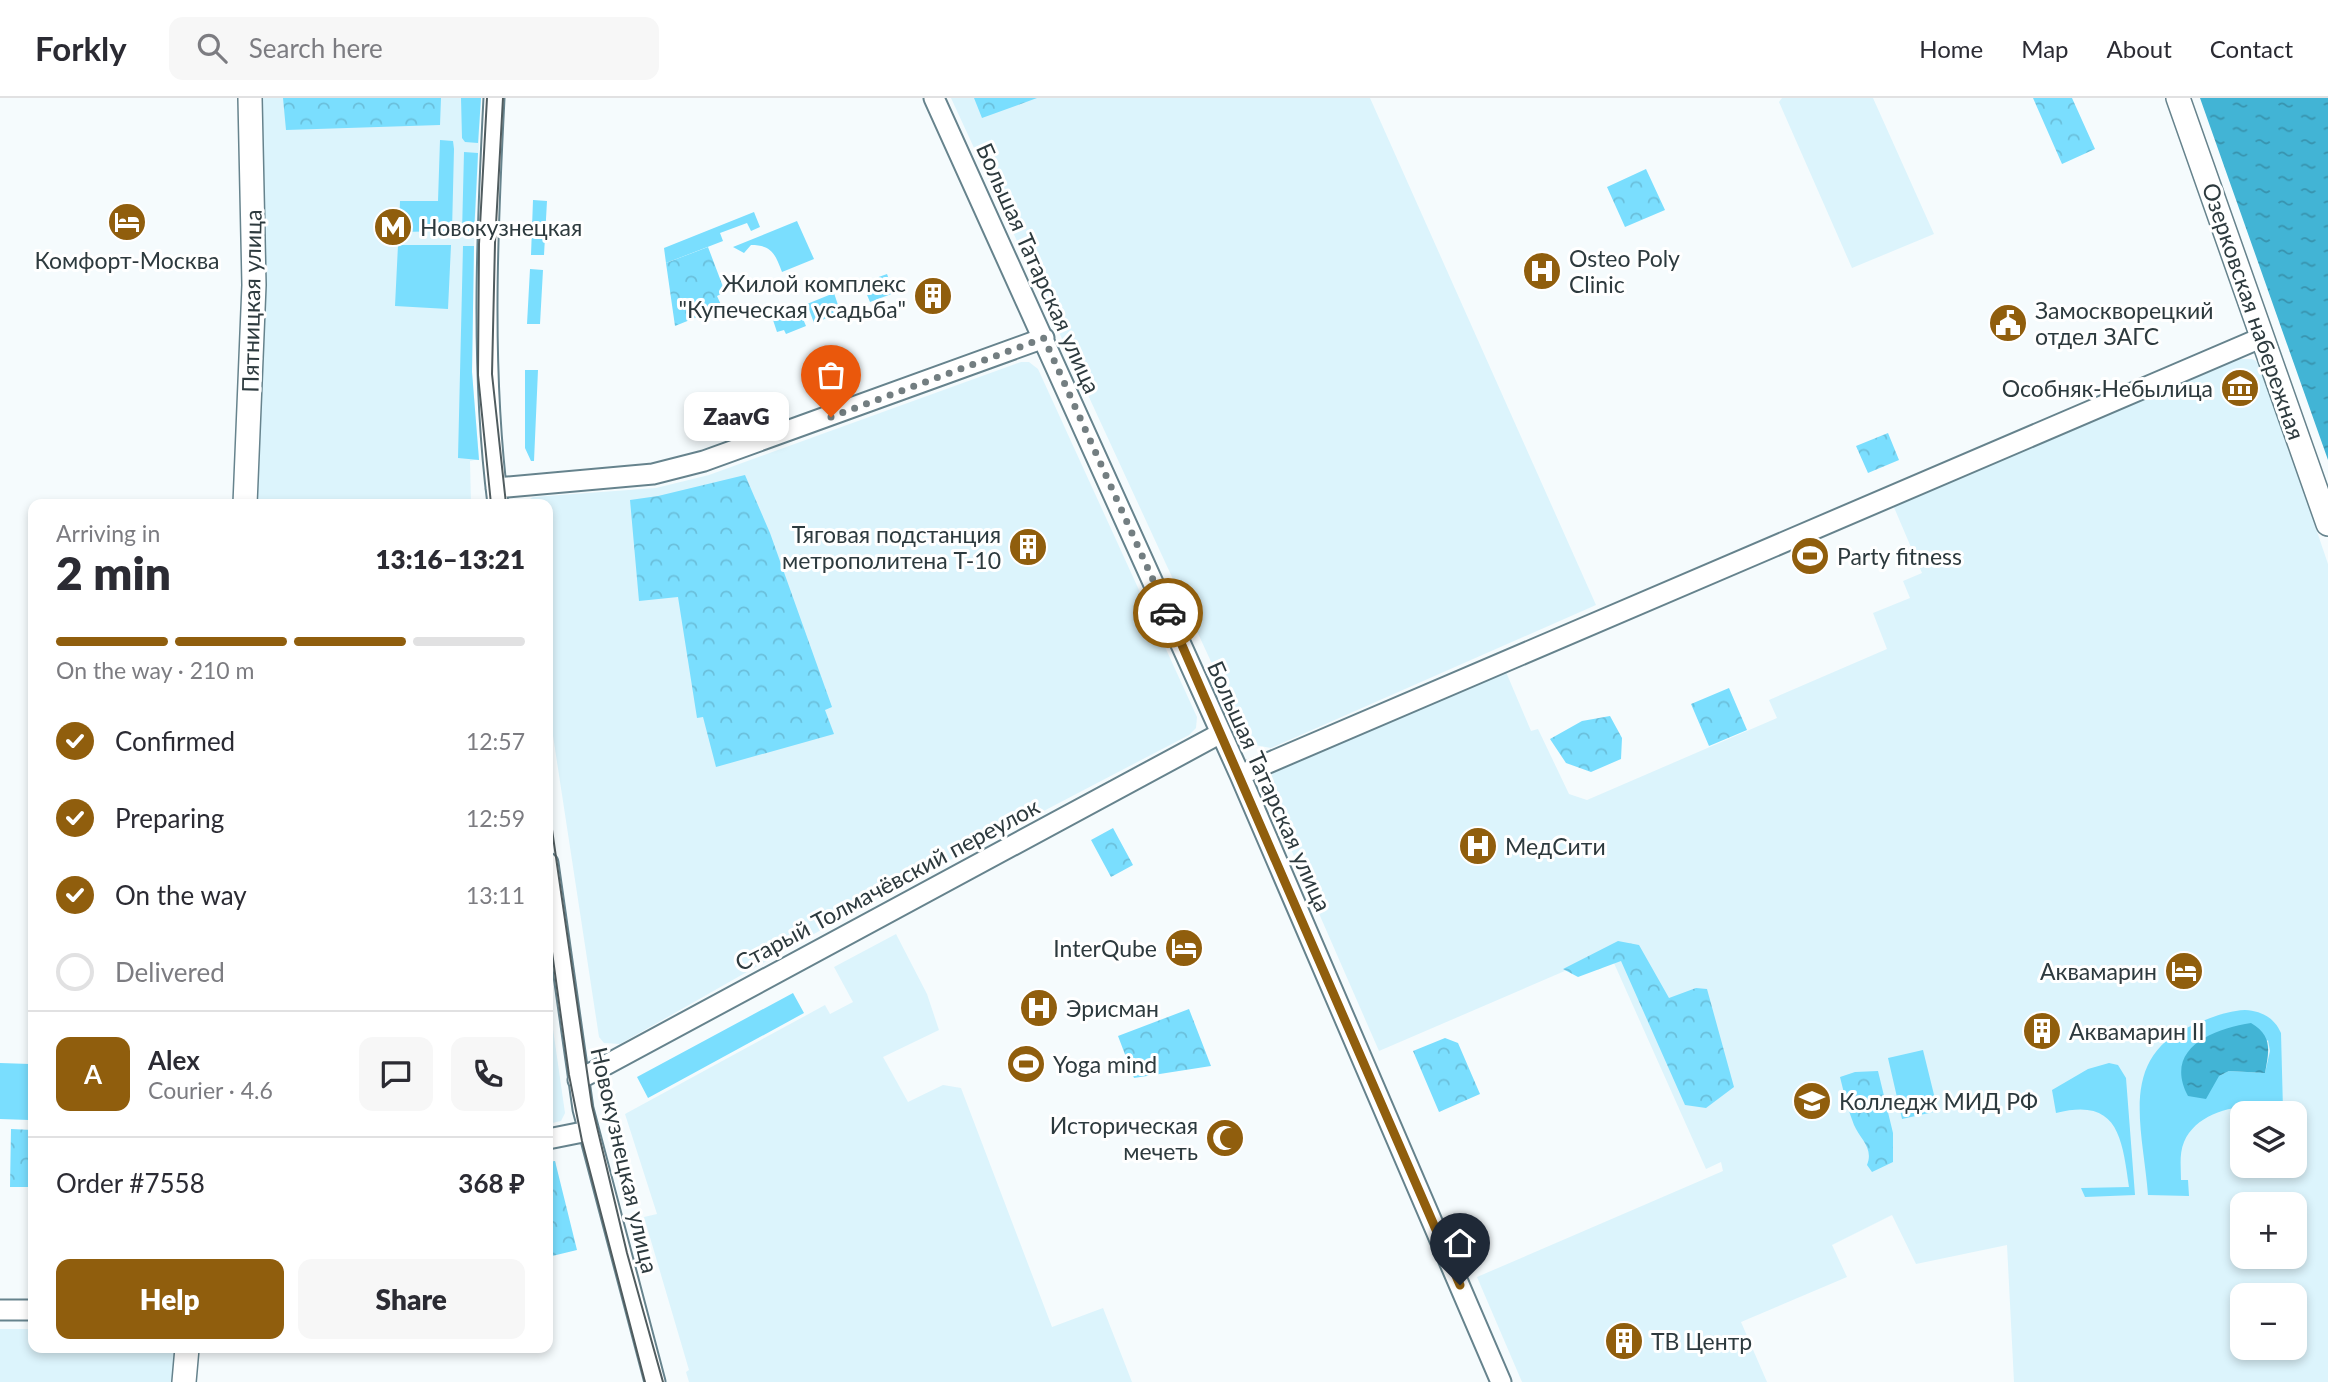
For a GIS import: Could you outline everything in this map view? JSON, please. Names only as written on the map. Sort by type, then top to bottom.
[{"type":"street","name":"Пятницкая улица","points":[[246,499],[254,285],[250,98]]},
{"type":"street","points":[[494,98],[487,239],[486,374],[497,496],[653,474],[704,461],[1044,338]]},
{"type":"street","name":"Большая Татарская улица","points":[[934,98],[1240,775],[1501,1382]]},
{"type":"street","name":"Озерковская набережная","points":[[2178,98],[2328,524]]},
{"type":"street","points":[[1240,775],[2263,337]]},
{"type":"street","name":"Старый Толмачёвский переулок","points":[[578,1080],[1221,733]]},
{"type":"street","name":"Новокузнецкая улица","points":[[553,899],[578,1080],[588,1130],[655,1382]]},
{"type":"street","points":[[553,1138],[588,1130]]},
{"type":"street","points":[[0,1310],[28,1310]]},
{"type":"street","points":[[184,1382],[187,1353]]},
{"type":"shaded area","points":[[262,98],[481,98],[474,246],[472,372],[479,459],[470,461],[471,499],[257,499],[266,279]]},
{"type":"shaded area","points":[[951,98],[1370,98],[1596,605],[1271,748],[1249,744]]},
{"type":"shaded area","points":[[1782,98],[1873,98],[1934,234],[1852,268],[1779,102]]},
{"type":"shaded area","points":[[2236,359],[2252,359],[2260,363],[2286,424],[2282,431],[2289,453],[2296,455],[2310,495],[2306,499],[2328,564],[2328,1382],[2014,1382],[2007,1245],[1916,1264],[1892,1215],[1832,1245],[1847,1277],[1741,1322],[1767,1382],[1522,1382],[1477,1277],[1723,1171],[1721,1162],[1706,1169],[1609,952],[1379,1051],[1269,799],[1267,785],[1273,773],[1506,672],[1531,731],[1538,729],[1569,794],[1587,800],[1777,718],[1769,700],[1887,649],[1873,613],[1910,598],[1903,581],[1922,573],[1893,505]]},
{"type":"shaded area","points":[[1021,362],[1029,362],[1038,369],[1197,717],[1196,728],[1189,735],[881,896],[620,1044],[604,1043],[599,1037],[553,736],[553,499],[530,499],[656,488],[709,475]]},
{"type":"shaded area","points":[[896,934],[927,994],[939,1030],[883,1057],[908,1102],[943,1085],[961,1088],[1052,1327],[1103,1308],[1132,1382],[689,1382],[686,1372],[689,1370],[644,1217],[657,1214],[625,1114],[825,1005],[830,1014],[853,1002],[834,967]]},
{"type":"shaded area","points":[[553,1029],[565,1113],[561,1121],[553,1123]]},
{"type":"shaded area","points":[[0,1329],[28,1329],[28,1353],[177,1353],[175,1382],[0,1382]]},
{"type":"green space","points":[[283,98],[441,98],[440,125],[286,130]]},
{"type":"green space","points":[[461,98],[481,98],[478,143],[465,142],[462,138]]},
{"type":"green space","points":[[974,98],[1037,98],[982,118]]},
{"type":"green space","points":[[2033,98],[2072,98],[2095,149],[2062,164]]},
{"type":"green space","points":[[440,140],[453,141],[452,231],[399,232],[400,201],[438,201]]},
{"type":"green space","points":[[464,152],[478,153],[474,234],[462,233]]},
{"type":"green space","points":[[1646,169],[1665,210],[1625,227],[1607,187]]},
{"type":"green space","points":[[533,200],[547,201],[544,255],[531,255]]},
{"type":"green space","points":[[754,212],[760,227],[751,231],[747,223],[720,233],[723,241],[666,263],[664,248]]},
{"type":"green space","points":[[797,221],[814,259],[782,272],[775,256],[768,249],[751,245],[744,253],[733,247]]},
{"type":"green space","points":[[398,245],[451,245],[448,309],[395,306]]},
{"type":"green space","points":[[463,246],[474,246],[472,372],[479,460],[458,458]]},
{"type":"green space","points":[[708,247],[725,292],[717,296],[722,307],[675,326],[666,263]]},
{"type":"green space","points":[[530,269],[543,270],[540,324],[527,324]]},
{"type":"green space","points":[[887,274],[894,293],[870,302],[862,283]]},
{"type":"green space","points":[[834,293],[839,308],[833,310],[835,315],[814,323],[807,304]]},
{"type":"green space","points":[[798,307],[806,326],[786,334],[784,330],[777,332],[772,317]]},
{"type":"green space","points":[[525,370],[538,370],[534,461],[531,461],[525,448]]},
{"type":"green space","points":[[1888,433],[1899,460],[1868,473],[1856,446]]},
{"type":"green space","points":[[745,475],[770,533],[832,707],[825,710],[834,734],[716,767],[703,717],[697,718],[678,597],[639,601],[630,500]]},
{"type":"green space","points":[[1729,688],[1747,730],[1709,746],[1691,704]]},
{"type":"green space","points":[[1610,716],[1622,738],[1621,759],[1591,772],[1566,763],[1550,739],[1582,721]]},
{"type":"green space","points":[[1113,828],[1133,865],[1111,877],[1091,840]]},
{"type":"green space","points":[[1618,941],[1639,945],[1669,998],[1696,988],[1707,989],[1734,1087],[1706,1108],[1685,1105],[1621,961],[1578,977],[1563,969]]},
{"type":"green space","points":[[793,993],[804,1013],[648,1098],[637,1077]]},
{"type":"green space","points":[[1189,1009],[1211,1066],[1134,1078],[1118,1036]]},
{"type":"green space","points":[[2245,1010],[2262,1013],[2275,1023],[2281,1033],[2283,1101],[2230,1101],[2230,1110],[2201,1121],[2191,1130],[2181,1151],[2181,1180],[2188,1180],[2189,1196],[2148,1195],[2140,1120],[2144,1075],[2153,1056],[2169,1039],[2218,1015]],"holes":[[[2268,1040],[2270,1051],[2265,1073],[2229,1071],[2219,1076]]]},
{"type":"green space","points":[[1445,1038],[1458,1043],[1480,1094],[1439,1112],[1413,1051]]},
{"type":"green space","points":[[1923,1050],[1938,1111],[1902,1119],[1888,1058]]},
{"type":"green space","points":[[0,1063],[28,1064],[28,1120],[0,1119]]},
{"type":"green space","points":[[2109,1063],[2118,1065],[2126,1078],[2135,1195],[2085,1197],[2081,1188],[2129,1187],[2119,1137],[2104,1116],[2093,1111],[2056,1113],[2052,1090],[2088,1069]]},
{"type":"green space","points":[[1878,1071],[1893,1133],[1893,1162],[1872,1172],[1867,1165],[1868,1149],[1854,1125],[1840,1077],[1855,1072]]},
{"type":"green space","points":[[11,1129],[28,1130],[28,1187],[10,1187]]},
{"type":"green space","points":[[553,1161],[577,1250],[553,1256]]},
{"type":"water","points":[[2200,98],[2328,98],[2328,460]]},
{"type":"water","points":[[2251,1023],[2263,1033],[2268,1045],[2265,1073],[2229,1071],[2219,1076],[2206,1099],[2188,1096],[2182,1080],[2182,1066],[2187,1054],[2207,1036]]},
{"type":"tram line","points":[[487,98],[479,244],[478,375],[490,499]]},
{"type":"tram line","points":[[503,98],[495,243],[492,374],[505,499]]},
{"type":"tram line","points":[[553,837],[592,1106],[627,1253],[663,1382]]},
{"type":"tram line","points":[[553,959],[569,1075],[582,1141],[645,1382]]},
{"type":"way so far","points":[[831,417],[1044,338],[1168,613]]},
{"type":"place","name":"Комфорт-Москва","points":[[127,222]]},
{"type":"place","name":"Новокузнецкая","points":[[393,227]]},
{"type":"place","name":"Osteo Poly Clinic","points":[[1542,271]]},
{"type":"place","name":"Жилой комплекс \"Купеческая усадьба\"","points":[[933,296]]},
{"type":"place","name":"Замоскворецкий отдел ЗАГС","points":[[2008,323]]},
{"type":"place","name":"Особняк-Небылица","points":[[2240,388]]},
{"type":"place","name":"ZaavG","points":[[831,417]]},
{"type":"place","name":"Тяговая подстанция метрополитена Т-10","points":[[1028,547]]},
{"type":"place","name":"Party fitness","points":[[1810,556]]},
{"type":"place","name":"МедСити","points":[[1478,846]]},
{"type":"place","name":"InterQube","points":[[1184,948]]},
{"type":"place","name":"Аквамарин","points":[[2184,971]]},
{"type":"place","name":"Эрисман","points":[[1039,1008]]},
{"type":"place","name":"Аквамарин II","points":[[2042,1031]]},
{"type":"place","name":"Yoga mind","points":[[1026,1064]]},
{"type":"place","name":"Колледж МИД РФ","points":[[1812,1101]]},
{"type":"place","name":"Историческая мечеть","points":[[1225,1138]]},
{"type":"place","name":"ТВ Центр","points":[[1624,1341]]},
{"type":"route","points":[[1168,613],[1460,1285]]}]
